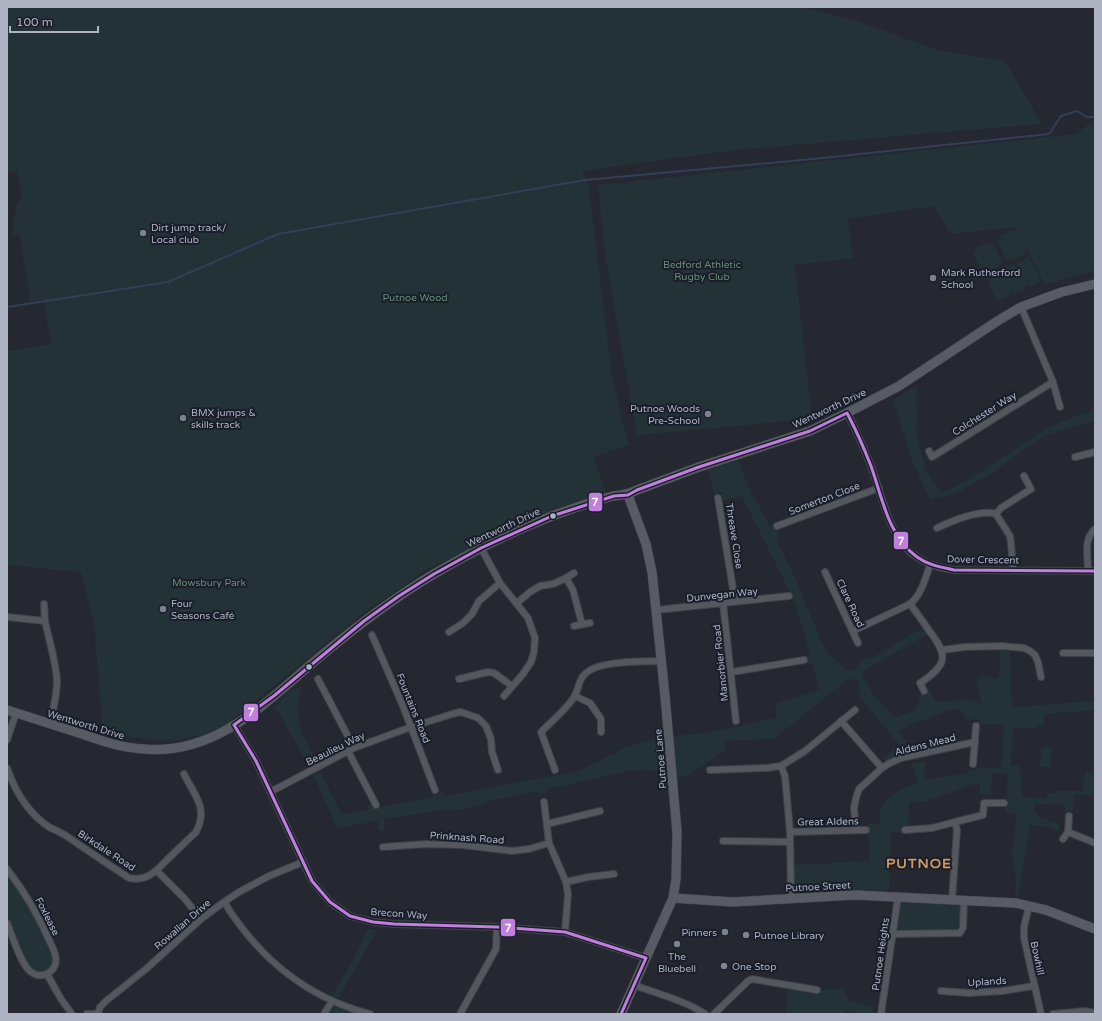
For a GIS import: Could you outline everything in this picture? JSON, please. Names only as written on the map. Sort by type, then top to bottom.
[{"type":"street","name":"Wentworth Drive","points":[[11,712],[121,746],[144,750],[166,750],[200,743],[217,736],[275,695],[364,621],[398,596],[481,548],[552,516],[614,496],[628,495],[637,490],[810,430],[847,413],[911,378],[1021,307],[1062,292],[1095,284]]},
{"type":"street","points":[[1021,307],[1053,382],[1060,407]]},
{"type":"street","name":"Colchester Way","points":[[929,451],[932,457],[1053,382]]},
{"type":"street","name":"Dover Crescent","points":[[847,413],[863,446],[897,538],[908,551],[921,560],[930,565],[954,570],[1095,571]]},
{"type":"street","points":[[1075,457],[1095,452]]},
{"type":"street","points":[[996,514],[1001,508],[1031,489],[1024,476]]},
{"type":"street","name":"Somerton Close","points":[[777,526],[879,488]]},
{"type":"street","name":"Putnoe Lane","points":[[621,1014],[673,898],[676,879],[677,832],[662,661],[652,572],[646,544],[628,495]]},
{"type":"street","name":"Threave Close","points":[[718,498],[735,601]]},
{"type":"street","points":[[937,528],[949,522],[984,512],[996,514],[1010,536],[1013,570]]},
{"type":"street","points":[[1088,571],[1087,541],[1090,534],[1095,529]]},
{"type":"street","points":[[481,548],[500,583],[528,618],[535,638],[534,652],[531,662],[504,696]]},
{"type":"street","points":[[853,631],[910,604],[920,593],[930,565]]},
{"type":"street","name":"Clare Road","points":[[825,572],[858,643]]},
{"type":"street","points":[[517,603],[540,586],[552,584],[574,573]]},
{"type":"street","points":[[566,578],[573,590],[582,624]]},
{"type":"street","points":[[449,632],[463,623],[472,614],[479,601],[500,583]]},
{"type":"street","name":"Dunvegan Way","points":[[656,610],[789,596]]},
{"type":"street","name":"Manorbier Road","points":[[724,603],[736,721]]},
{"type":"street","points":[[44,604],[46,621],[56,667],[57,682],[55,702],[50,724]]},
{"type":"street","points":[[910,604],[938,640],[942,650],[942,660],[939,668],[933,675],[917,684],[924,691]]},
{"type":"street","points":[[7,617],[46,621]]},
{"type":"street","points":[[574,626],[590,623]]},
{"type":"street","name":"Fountains Road","points":[[372,635],[403,706],[434,790]]},
{"type":"street","points":[[942,650],[965,647],[1001,646],[1024,648],[1035,656],[1044,678],[1036,682]]},
{"type":"street","points":[[1063,653],[1095,652]]},
{"type":"street","points":[[732,672],[804,660]]},
{"type":"street","points":[[555,770],[549,762],[539,733],[575,696],[578,685],[584,675],[592,669],[604,665],[662,661]]},
{"type":"street","points":[[459,679],[488,672],[494,673],[512,686]]},
{"type":"street","points":[[318,679],[376,805]]},
{"type":"street","points":[[575,696],[590,703],[601,719],[601,732]]},
{"type":"street","points":[[710,770],[767,768],[781,766],[804,751],[855,710]]},
{"type":"street","points":[[7,740],[11,712]]},
{"type":"street","name":"Beaulieu Way","points":[[270,792],[351,749],[411,727],[461,712],[478,718],[486,726],[492,740],[492,752],[498,770]]},
{"type":"street","points":[[841,721],[882,768]]},
{"type":"street","name":"Brecon Way","points":[[234,725],[256,761],[312,881],[330,902],[350,916],[362,920],[394,924],[497,927],[565,932],[646,958]]},
{"type":"street","points":[[973,764],[976,726]]},
{"type":"street","name":"Aldens Mead","points":[[856,830],[854,808],[859,789],[882,768],[901,758],[975,742]]},
{"type":"street","points":[[781,766],[785,776],[790,832],[791,898]]},
{"type":"street","name":"Birkdale Road","points":[[7,768],[20,797],[35,815],[49,826],[129,878],[136,880],[147,877],[157,871],[196,832],[201,824],[202,813],[200,804],[184,774]]},
{"type":"street","points":[[544,802],[549,842],[566,882],[568,894],[565,932]]},
{"type":"street","points":[[905,830],[932,828],[983,815],[984,803],[1004,804]]},
{"type":"street","points":[[547,824],[600,811]]},
{"type":"street","points":[[1063,839],[1068,832],[1069,816]]},
{"type":"street","points":[[952,900],[957,830],[955,822]]},
{"type":"street","name":"Great Aldens","points":[[790,832],[866,830]]},
{"type":"street","points":[[1068,832],[1095,843]]},
{"type":"street","points":[[723,841],[790,842]]},
{"type":"street","name":"Prinknash Road","points":[[383,847],[426,844],[463,845],[512,850],[529,848],[549,842]]},
{"type":"street","name":"Rowallan Drive","points":[[87,1014],[99,1014],[100,1007],[106,1001],[146,969],[201,919],[224,902],[268,876],[303,862]]},
{"type":"street","name":"Foxlease","points":[[7,868],[32,904],[55,953],[55,966],[47,974]]},
{"type":"street","points":[[157,871],[185,899],[201,919]]},
{"type":"street","points":[[566,882],[614,874]]},
{"type":"street","name":"Putnoe Street","points":[[673,898],[733,902],[855,895],[1016,903],[1046,910],[1095,929]]},
{"type":"street","name":"Putnoe Heights","points":[[881,1014],[898,897]]},
{"type":"street","points":[[893,934],[960,933],[963,928],[964,900]]},
{"type":"street","points":[[224,902],[248,936],[271,961],[295,980],[332,1001],[370,1014]]},
{"type":"street","name":"Bowhill","points":[[1029,906],[1024,927],[1024,938],[1040,1014]]},
{"type":"street","points":[[7,923],[27,968],[36,975],[47,974],[61,999],[72,1014]]},
{"type":"street","points":[[460,1014],[496,949],[497,927]]},
{"type":"street","points":[[714,1014],[748,981],[752,979],[817,990]]},
{"type":"street","points":[[634,985],[695,1008],[705,1014]]},
{"type":"street","name":"Uplands","points":[[941,991],[970,993],[1002,991],[1034,986]]},
{"type":"street","points":[[324,1014],[332,1001]]},
{"type":"street","points":[[1054,1014],[1078,1011],[1095,1013]]},
{"type":"green space","points":[[7,7],[801,7],[857,21],[941,51],[1005,61],[1042,124],[735,150],[582,171],[589,186],[611,370],[629,445],[594,457],[606,492],[555,509],[426,570],[358,617],[230,722],[203,735],[180,740],[157,741],[103,732],[94,624],[81,572],[7,565],[7,351],[51,344],[44,300],[30,302],[20,234],[12,235],[16,206],[22,196],[17,172],[7,173]]},
{"type":"green space","name":"Bedford Athletic Rugby Club","points":[[1090,123],[1095,123],[1095,270],[1045,285],[1021,237],[1027,250],[1023,252],[1024,255],[1012,261],[1010,258],[1006,260],[997,241],[1001,239],[1000,236],[1012,230],[1013,233],[1018,231],[1016,227],[950,234],[934,206],[848,219],[853,258],[795,265],[812,419],[637,435],[605,255],[598,185],[1076,134]]},
{"type":"green space","points":[[987,243],[989,245],[993,243],[1002,262],[998,264],[999,267],[987,273],[986,270],[982,272],[973,253],[977,251],[975,248]]},
{"type":"green space","points":[[1029,257],[1041,281],[1029,287],[1028,284],[1025,286],[1026,288],[1014,294],[1012,292],[1009,293],[1010,296],[998,301],[987,277],[999,271],[1000,274],[1003,273],[1002,270],[1014,264],[1015,267],[1018,266],[1017,263]]},
{"type":"green space","points":[[914,387],[917,387],[916,408],[919,420],[915,425],[922,456],[926,465],[923,468],[942,493],[966,481],[1051,426],[1095,409],[1095,420],[1046,435],[994,472],[957,493],[939,498],[937,496],[930,500],[912,460],[893,400]]},
{"type":"green space","points":[[738,459],[753,498],[755,498],[769,526],[774,524],[780,537],[776,540],[790,566],[825,650],[845,669],[852,670],[866,657],[868,660],[923,628],[927,635],[868,668],[862,674],[872,693],[895,718],[916,710],[921,692],[929,689],[935,701],[973,700],[981,704],[981,697],[976,680],[980,676],[998,679],[1000,666],[999,650],[1010,652],[1012,707],[1095,701],[1095,710],[1044,714],[1044,725],[1036,725],[1036,728],[1013,728],[1011,766],[1020,766],[1020,774],[1022,774],[1022,797],[1047,798],[1047,793],[1056,793],[1056,791],[1082,791],[1086,770],[1095,775],[1095,798],[1087,795],[1074,795],[1073,811],[1065,811],[1065,805],[1035,804],[1033,810],[1040,817],[1060,824],[1059,831],[1044,826],[1030,825],[1018,898],[1015,897],[1016,877],[1012,852],[1016,814],[1005,813],[1008,775],[1001,773],[992,775],[991,795],[980,794],[980,782],[927,801],[909,803],[908,833],[891,832],[889,890],[793,893],[792,865],[869,861],[868,824],[880,823],[880,810],[886,801],[902,790],[918,783],[911,764],[925,761],[924,780],[969,773],[969,769],[977,770],[978,767],[1001,768],[1004,726],[997,724],[980,724],[980,720],[967,719],[957,708],[909,725],[899,732],[911,747],[915,746],[916,751],[885,761],[883,758],[899,745],[860,697],[858,681],[855,679],[847,680],[775,738],[725,741],[725,750],[688,776],[677,777],[673,736],[706,733],[776,718],[776,704],[819,690],[812,663],[808,663],[806,656],[810,655],[795,602],[793,602],[790,592],[742,496],[723,500],[722,492],[714,494],[708,469]]},
{"type":"green space","points":[[301,687],[298,698],[298,717],[303,734],[316,761],[308,765],[278,711],[273,708],[291,690]]},
{"type":"green space","points":[[662,738],[663,770],[629,771],[547,789],[546,794],[539,794],[537,791],[494,800],[468,809],[436,811],[384,819],[385,830],[379,830],[378,821],[337,828],[313,775],[320,771],[342,814],[369,809],[367,806],[370,804],[373,807],[379,805],[380,807],[433,797],[433,795],[443,792],[445,796],[579,771],[626,747]]},
{"type":"green space","points":[[1052,747],[1050,767],[1040,767],[1041,748]]},
{"type":"green space","points":[[7,872],[30,906],[54,957],[53,963],[50,967],[41,973],[31,969],[7,918]]},
{"type":"green space","points":[[901,901],[961,904],[960,927],[956,931],[897,930]]},
{"type":"green space","points":[[368,929],[377,930],[339,998],[332,995],[351,964]]},
{"type":"green space","points":[[788,989],[814,994],[825,989],[843,989],[848,1000],[875,1008],[873,1014],[859,1014],[846,1010],[845,1014],[785,1014]]},
{"type":"green space","points":[[340,1007],[360,1014],[328,1014],[332,1009]]},
{"type":"waterway","points":[[7,307],[168,282],[278,234],[585,180],[813,159],[1049,134],[1061,116],[1077,111],[1087,117],[1095,117]]},
{"type":"transit line","name":"7","points":[[621,1014],[646,958],[565,932],[497,927],[373,922],[350,916],[330,902],[312,881],[256,761],[234,725],[275,695],[364,621],[399,596],[434,574],[481,548],[552,516],[614,496],[628,495],[637,490],[699,467],[810,431],[847,413],[857,432],[871,466],[887,515],[893,527],[907,548],[921,560],[954,570],[1095,571]]},
{"type":"place","name":"Dirt jump track/ Local club","points":[[143,233]]},
{"type":"place","name":"Mark Rutherford School","points":[[933,278]]},
{"type":"place","name":"Putnoe Woods Pre-School","points":[[708,414]]},
{"type":"place","name":"BMX jumps & skills track","points":[[183,418]]},
{"type":"place","name":"Four Seasons Café","points":[[163,609]]},
{"type":"place","name":"Pinners","points":[[725,932]]},
{"type":"place","name":"Putnoe Library","points":[[746,935]]},
{"type":"place","name":"The Bluebell","points":[[677,944]]},
{"type":"place","name":"One Stop","points":[[724,966]]},
{"type":"district","name":"PUTNOE","points":[[919,863]]},
{"type":"park label","name":"Putnoe Wood","points":[[415,297]]},
{"type":"park label","name":"Mowsbury Park","points":[[209,582]]}]
